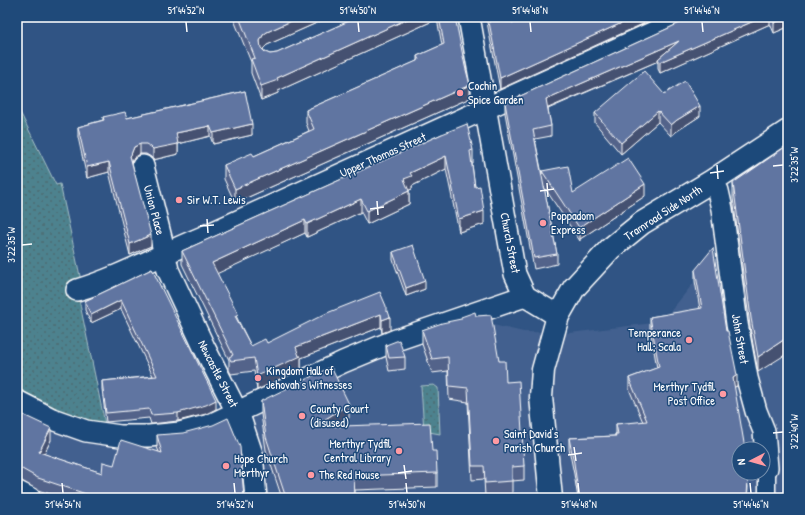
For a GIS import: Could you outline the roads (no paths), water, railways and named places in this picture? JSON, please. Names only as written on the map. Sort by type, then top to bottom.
[{"type":"street","name":"Church Street","points":[[469,17],[515,274],[525,296]]},
{"type":"street","name":"Upper Thomas Street","points":[[77,290],[102,282],[165,254],[687,17]]},
{"type":"street","name":"Tramroad Side North","points":[[558,316],[574,288],[610,249],[642,223],[712,181],[788,131]]},
{"type":"street","name":"Union Place","points":[[143,166],[165,254]]},
{"type":"street","name":"John Street","points":[[712,181],[718,191],[722,209],[737,324],[747,378],[756,411],[764,432],[765,441]]},
{"type":"street","name":"Newcastle Street","points":[[165,254],[168,270],[204,347],[238,413],[252,454],[256,498]]},
{"type":"street","points":[[17,401],[59,422],[86,431],[120,436],[180,434],[210,426],[343,362],[396,340],[525,296],[558,316],[543,370],[541,397],[552,498]]},
{"type":"street","name":"John Street","points":[[767,481],[767,498]]},
{"type":"street","points":[[17,492],[29,498]]},
{"type":"place","name":"Cochin Spice Garden","points":[[460,93]]},
{"type":"place","name":"Sir W.T. Lewis","points":[[179,200]]},
{"type":"place","name":"Poppadom Express","points":[[543,223]]},
{"type":"place","name":"Temperance Hall; Scala","points":[[689,340]]},
{"type":"place","name":"Kingdom Hall of Jehovah's Witnesses","points":[[258,378]]},
{"type":"place","name":"Merthyr Tydfil Post Office","points":[[723,394]]},
{"type":"place","name":"County Court (disused)","points":[[302,416]]},
{"type":"place","name":"Saint David's Parish Church","points":[[496,441]]},
{"type":"place","name":"Merthyr Tydfil Central Library","points":[[399,451]]},
{"type":"place","name":"Hope Church Merthyr","points":[[226,466]]},
{"type":"place","name":"The Red House","points":[[311,475]]}]
